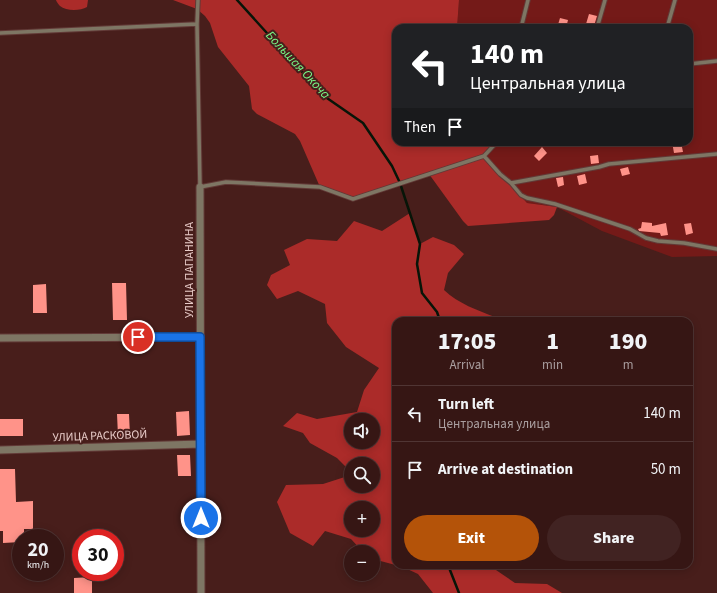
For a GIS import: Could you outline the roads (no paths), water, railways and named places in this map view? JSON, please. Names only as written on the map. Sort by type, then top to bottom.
[{"type":"street","name":"УЛИЦА ПАПАНИНА","points":[[200,187],[201,593]]},
{"type":"street","points":[[0,338],[200,337]]},
{"type":"street","name":"УЛИЦА РАСКОВОЙ","points":[[0,450],[201,444]]},
{"type":"lane","points":[[198,0],[197,24],[200,187],[226,182],[320,187],[353,199],[484,156],[493,146]]},
{"type":"lane","points":[[522,24],[528,0]]},
{"type":"lane","points":[[598,24],[605,0]]},
{"type":"lane","points":[[668,24],[675,0]]},
{"type":"lane","points":[[0,33],[197,24]]},
{"type":"lane","points":[[693,64],[717,61]]},
{"type":"lane","points":[[511,183],[609,164],[717,154]]},
{"type":"lane","points":[[484,156],[521,195],[527,198],[555,204],[630,229],[646,238],[717,249]]},
{"type":"waterway","name":"Большая Окоча","points":[[237,0],[324,96],[363,123],[392,166],[400,183],[420,244],[417,264],[422,293],[437,312],[439,317]]},
{"type":"waterway","name":"Большая Окоча","points":[[450,569],[459,593]]}]
